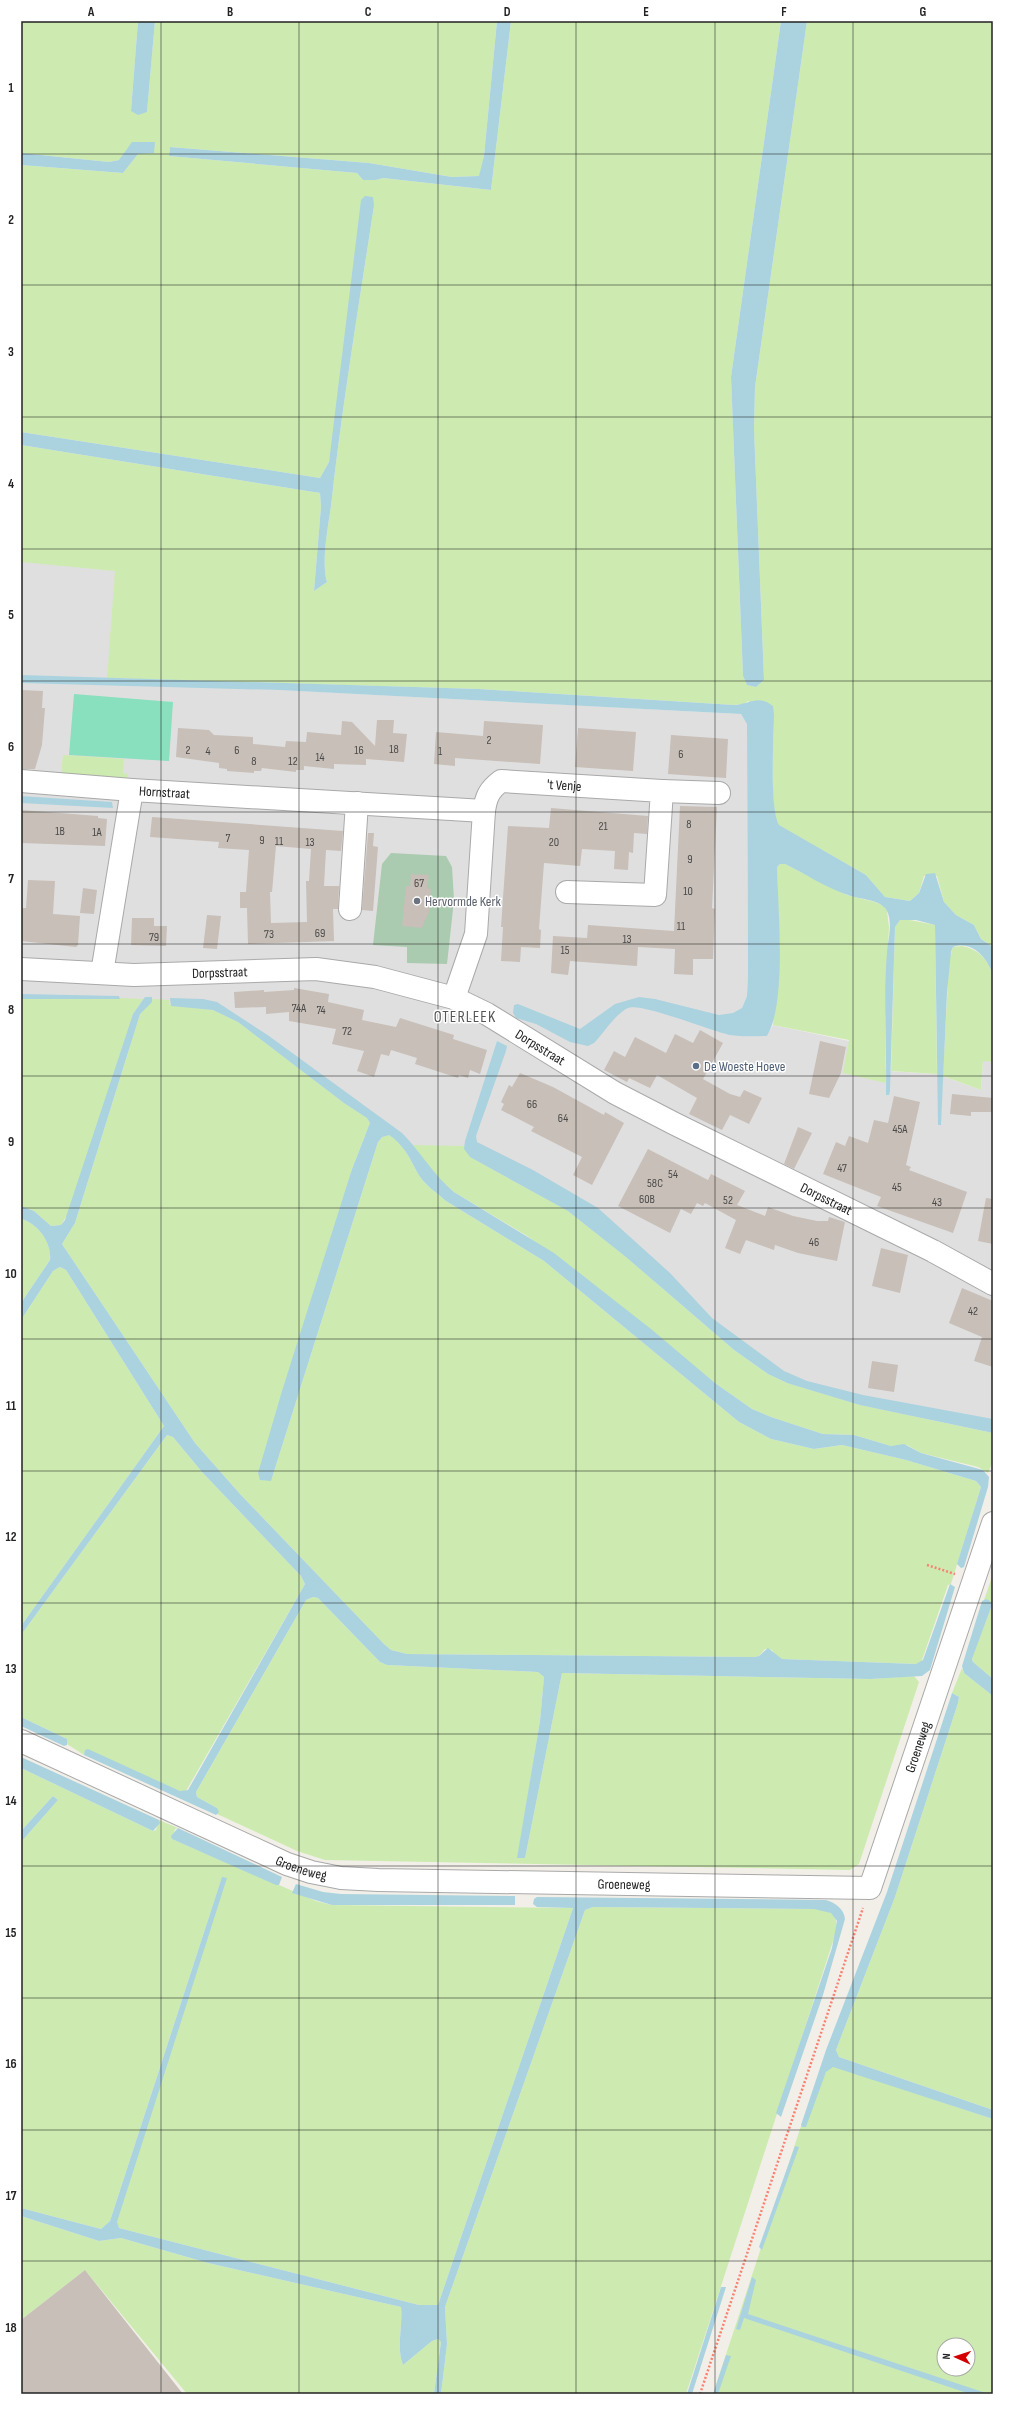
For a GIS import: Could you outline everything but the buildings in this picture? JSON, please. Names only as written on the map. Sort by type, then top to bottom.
[{"type":"street","points":[[21,781],[132,790]]},
{"type":"street","name":"'t Venje","points":[[454,998],[476,934],[486,796],[500,781],[662,791]]},
{"type":"street","name":"Hornstraat","points":[[102,973],[132,790],[484,811]]},
{"type":"street","points":[[567,892],[655,895],[662,791],[719,793]]},
{"type":"street","points":[[350,909],[357,804]]},
{"type":"street","name":"Dorpsstraat","points":[[21,969],[157,975],[316,969],[375,977],[454,998],[486,1014],[628,1100],[933,1251],[993,1284]]},
{"type":"street","name":"Groeneweg","points":[[21,1741],[258,1852],[311,1872],[341,1878],[378,1880],[870,1888],[993,1523]]},
{"type":"path","points":[[700,2394],[870,1888]]},
{"type":"shaded area","points":[[21,560],[120,569],[108,681],[741,714],[747,723],[748,974],[747,996],[742,1008],[767,1036],[773,1025],[849,1041],[889,1071],[937,1074],[981,1090],[983,1060],[993,1062],[993,1431],[985,1428],[808,1400],[768,1365],[550,1205],[21,1006]]},
{"type":"green space","points":[[21,21],[138,21],[131,111],[147,112],[155,21],[497,21],[484,156],[480,176],[452,177],[369,163],[170,147],[169,156],[357,173],[363,180],[376,180],[383,178],[491,190],[511,21],[781,21],[731,377],[743,676],[747,685],[756,687],[764,680],[754,429],[755,387],[807,21],[993,21],[993,947],[981,939],[974,925],[956,915],[944,902],[937,876],[924,876],[919,893],[910,901],[885,897],[866,875],[778,825],[775,816],[773,788],[774,714],[748,701],[744,704],[734,705],[479,689],[107,678],[115,571],[21,562],[21,445],[320,493],[321,507],[314,591],[327,582],[325,574],[325,555],[335,468],[374,205],[329,462],[320,478],[21,432],[21,165],[123,173],[138,154],[155,143],[119,160],[109,162],[21,153]]},
{"type":"green space","points":[[74,694],[173,702],[169,761],[69,755]]},
{"type":"green space","points":[[63,755],[124,759],[123,773],[128,774],[127,782],[61,777]]},
{"type":"green space","points":[[391,853],[446,856],[452,867],[454,900],[447,964],[407,963],[407,947],[373,945],[382,864]]},
{"type":"green space","points":[[780,864],[785,864],[847,895],[875,902],[884,906],[887,911],[889,927],[885,1010],[886,1083],[843,1073],[849,1040],[773,1025],[778,963],[777,867]]},
{"type":"green space","points":[[905,919],[935,925],[937,1074],[891,1071],[895,927],[900,920]]},
{"type":"green space","points":[[953,947],[968,947],[982,956],[993,975],[993,1062],[983,1061],[981,1090],[943,1076],[949,960]]},
{"type":"green space","points":[[21,999],[143,999],[133,1014],[69,1212],[61,1225],[51,1226],[34,1211],[21,1206]]},
{"type":"green space","points":[[152,999],[169,1000],[169,1005],[213,1010],[238,1022],[344,1103],[367,1118],[370,1123],[352,1169],[271,1481],[378,1142],[382,1137],[389,1135],[409,1156],[420,1176],[430,1188],[446,1201],[544,1261],[739,1422],[771,1439],[814,1449],[842,1445],[906,1460],[976,1481],[981,1487],[951,1584],[948,1585],[921,1663],[782,1659],[777,1658],[772,1650],[765,1649],[759,1656],[754,1657],[407,1654],[391,1650],[384,1644],[240,1494],[195,1443],[62,1244],[75,1223],[140,1014],[144,1007],[151,1003]]},
{"type":"green space","points":[[413,1145],[465,1146],[470,1157],[568,1211],[626,1257],[734,1350],[768,1374],[787,1383],[860,1405],[993,1433],[993,1461],[988,1473],[978,1467],[921,1453],[907,1445],[891,1446],[854,1435],[823,1434],[771,1417],[752,1409],[715,1383],[585,1278],[527,1236],[454,1192],[433,1173]]},
{"type":"green space","points":[[21,1219],[33,1225],[43,1235],[49,1247],[50,1260],[21,1303]]},
{"type":"green space","points":[[60,1267],[66,1270],[164,1426],[21,1626],[21,1320],[53,1271]]},
{"type":"green space","points":[[167,1435],[173,1437],[202,1472],[301,1576],[305,1584],[186,1791],[180,1791],[84,1753],[84,1755],[67,1744],[67,1739],[21,1717],[21,1635]]},
{"type":"green space","points":[[992,1577],[993,1679],[973,1662],[972,1658],[992,1605],[986,1599],[984,1600]]},
{"type":"green space","points":[[313,1597],[318,1598],[380,1662],[387,1665],[538,1672],[544,1677],[540,1721],[518,1858],[525,1858],[562,1673],[871,1679],[914,1676],[919,1682],[859,1864],[850,1870],[325,1860],[297,1851],[217,1814],[217,1808],[197,1797],[196,1792],[306,1600]]},
{"type":"green space","points":[[962,1668],[964,1673],[993,1696],[993,2110],[839,2057],[836,2050],[895,1897],[958,1703],[959,1697],[952,1693]]},
{"type":"green space","points":[[21,1768],[153,1831],[156,1830],[159,1820],[178,1828],[175,1829],[172,1839],[316,1901],[332,1905],[573,1908],[438,2305],[419,2305],[119,2228],[116,2222],[222,1877],[110,2221],[101,2229],[21,2208],[21,1842],[58,1800],[53,1796],[21,1831]]},
{"type":"green space","points":[[593,1907],[822,1909],[834,1916],[837,1929],[686,2394],[441,2394],[447,2344],[445,2307],[585,1910]]},
{"type":"green space","points":[[830,2067],[837,2067],[993,2119],[993,2394],[713,2394],[801,2126],[826,2072]]},
{"type":"green space","points":[[21,2216],[99,2241],[121,2238],[208,2263],[401,2307],[400,2351],[403,2365],[432,2341],[438,2339],[441,2342],[434,2394],[187,2394],[85,2270],[21,2320]]},
{"type":"water","points":[[138,21],[155,21],[147,112],[138,115],[131,111]]},
{"type":"water","points":[[497,21],[511,21],[491,190],[383,178],[376,180],[363,180],[357,173],[169,156],[170,147],[369,163],[452,177],[479,176],[484,156]]},
{"type":"water","points":[[781,21],[807,21],[755,387],[754,429],[764,680],[756,687],[747,685],[743,676],[731,377]]},
{"type":"water","points":[[132,142],[155,142],[154,153],[138,154],[123,173],[21,165],[21,153],[109,162],[119,160]]},
{"type":"water","points":[[365,196],[373,197],[374,205],[335,468],[325,555],[325,574],[327,582],[314,591],[321,507],[320,493],[21,445],[21,432],[320,478],[329,462],[361,200]]},
{"type":"water","points":[[21,675],[479,689],[734,705],[758,700],[768,702],[773,706],[774,714],[773,788],[776,816],[779,825],[866,875],[885,897],[910,901],[919,893],[926,874],[935,873],[944,902],[956,915],[974,925],[981,939],[993,947],[993,975],[991,969],[979,952],[967,946],[960,946],[953,947],[951,952],[947,993],[941,1125],[938,1125],[935,925],[916,920],[900,920],[895,927],[890,1091],[889,1095],[886,1095],[885,988],[890,924],[888,913],[882,905],[840,892],[785,864],[780,864],[777,867],[780,930],[779,979],[773,1021],[767,1036],[730,1035],[661,1013],[635,1007],[628,1008],[623,1011],[594,1043],[588,1046],[570,1042],[536,1024],[516,1018],[513,1013],[514,1005],[518,1004],[580,1029],[615,1004],[639,997],[655,999],[719,1015],[733,1013],[742,1008],[747,996],[748,974],[747,724],[741,714],[279,690],[21,683]]},
{"type":"water","points":[[21,796],[112,802],[113,808],[21,803]]},
{"type":"water","points":[[21,994],[119,996],[120,999],[21,999]]},
{"type":"water","points":[[145,997],[152,997],[152,1002],[140,1014],[75,1223],[62,1244],[195,1443],[240,1494],[384,1644],[391,1650],[407,1654],[754,1657],[759,1656],[768,1648],[782,1659],[916,1664],[923,1660],[950,1584],[955,1587],[930,1670],[922,1676],[871,1679],[562,1673],[525,1858],[517,1858],[540,1721],[544,1677],[538,1672],[387,1665],[380,1662],[318,1598],[313,1597],[306,1600],[196,1792],[197,1797],[217,1808],[219,1812],[216,1815],[84,1755],[85,1750],[88,1749],[180,1791],[188,1790],[305,1584],[301,1576],[202,1472],[173,1437],[167,1435],[21,1635],[21,1626],[164,1426],[66,1270],[60,1267],[53,1271],[21,1320],[21,1303],[50,1260],[50,1254],[49,1247],[43,1235],[33,1225],[21,1219],[21,1206],[34,1211],[51,1226],[61,1225],[65,1220],[133,1014]]},
{"type":"water","points":[[170,998],[203,999],[217,1002],[269,1036],[402,1133],[433,1171],[454,1192],[554,1253],[651,1329],[715,1383],[752,1409],[771,1417],[823,1434],[854,1435],[891,1446],[904,1444],[921,1453],[983,1470],[989,1477],[988,1487],[964,1567],[961,1568],[957,1564],[981,1487],[976,1481],[906,1460],[842,1445],[814,1449],[771,1439],[739,1422],[544,1261],[446,1201],[430,1188],[420,1176],[409,1156],[389,1135],[382,1137],[378,1142],[271,1481],[260,1480],[258,1473],[282,1391],[352,1169],[370,1123],[367,1118],[344,1103],[238,1022],[213,1010],[171,1006]]},
{"type":"water","points":[[497,1041],[507,1046],[476,1136],[477,1142],[533,1170],[598,1208],[670,1273],[712,1318],[784,1371],[807,1381],[863,1395],[993,1419],[993,1433],[860,1405],[787,1383],[768,1374],[734,1350],[626,1257],[568,1211],[470,1157],[464,1149],[465,1141]]},
{"type":"water","points":[[986,1599],[990,1601],[992,1605],[972,1659],[973,1662],[993,1679],[993,1696],[964,1673],[962,1666],[982,1601]]},
{"type":"water","points":[[952,1693],[959,1697],[958,1703],[895,1897],[836,2050],[839,2057],[993,2110],[993,2119],[833,2067],[826,2072],[806,2127],[802,2127],[801,2125],[826,2050],[887,1892]]},
{"type":"water","points":[[21,1717],[67,1739],[67,1745],[64,1746],[21,1726]]},
{"type":"water","points":[[21,1757],[159,1820],[160,1823],[153,1831],[21,1768]]},
{"type":"water","points":[[53,1796],[58,1800],[21,1842],[21,1831]]},
{"type":"water","points":[[178,1828],[282,1877],[279,1885],[172,1839],[171,1836]]},
{"type":"water","points":[[222,1877],[227,1878],[117,2222],[119,2228],[419,2305],[438,2305],[573,1908],[537,1907],[533,1904],[534,1899],[537,1897],[826,1900],[839,1907],[843,1912],[845,1919],[823,1995],[781,2117],[776,2113],[832,1948],[837,1921],[831,1913],[814,1909],[593,1907],[585,1910],[445,2307],[447,2344],[441,2394],[434,2394],[441,2342],[438,2339],[432,2341],[403,2365],[400,2351],[401,2307],[208,2263],[121,2238],[99,2241],[21,2216],[21,2208],[101,2229],[110,2221]]},
{"type":"water","points":[[296,1884],[323,1892],[341,1894],[515,1896],[515,1905],[332,1905],[292,1893]]},
{"type":"water","points":[[795,2146],[799,2147],[762,2250],[759,2247]]},
{"type":"water","points":[[752,2277],[756,2280],[748,2314],[989,2394],[970,2394],[744,2318],[740,2330],[736,2329]]},
{"type":"water","points":[[721,2287],[726,2287],[692,2394],[687,2394]]},
{"type":"water","points":[[726,2355],[731,2356],[718,2394],[713,2394]]},
{"type":"place","name":"Hervormde Kerk","points":[[417,901]]},
{"type":"place","name":"De Woeste Hoeve","points":[[696,1066]]},
{"type":"district","name":"OTERLEEK","points":[[465,1017]]}]
